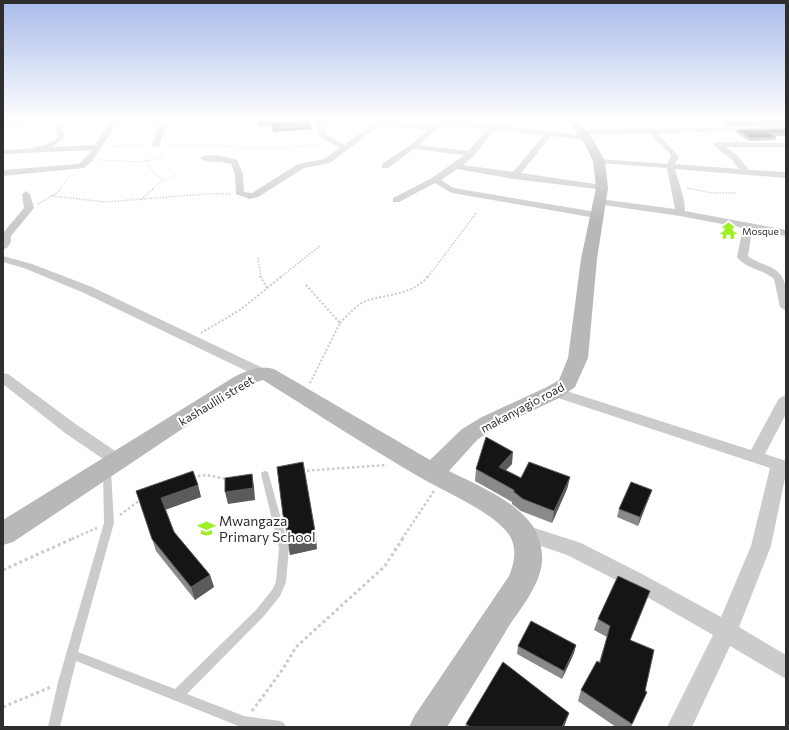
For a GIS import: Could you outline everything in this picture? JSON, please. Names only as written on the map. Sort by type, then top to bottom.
[{"type":"street","points":[[3,173],[75,168],[81,166],[93,154]]},
{"type":"street","points":[[204,158],[227,159],[234,162],[240,176],[238,186],[241,195],[255,195],[301,166],[327,161],[337,154]]},
{"type":"street","points":[[385,166],[402,154]]},
{"type":"street","points":[[396,200],[436,180],[471,154]]},
{"type":"street","points":[[514,176],[532,154]]},
{"type":"street","name":"makanyagio road","points":[[437,476],[470,434],[490,422],[554,392],[568,383],[578,358],[589,258],[599,202],[598,161],[593,154]]},
{"type":"street","points":[[673,154],[675,157],[670,166],[679,200],[680,213]]},
{"type":"street","points":[[731,154],[746,172]]},
{"type":"street","points":[[598,161],[786,176]]},
{"type":"street","points":[[455,166],[514,176],[599,202]]},
{"type":"street","points":[[436,180],[440,184],[452,190],[599,202],[680,213],[786,233]]},
{"type":"street","points":[[3,246],[6,242],[6,236],[29,208],[26,194]]},
{"type":"street","points":[[748,226],[742,257],[751,264],[777,275],[782,283],[786,307]]},
{"type":"street","points":[[3,259],[28,266],[88,290],[192,338],[262,373]]},
{"type":"street","name":"kashaulili street","points":[[3,534],[113,465],[241,381],[262,373],[271,375],[303,396],[437,476]]},
{"type":"street","points":[[3,377],[65,425],[113,465]]},
{"type":"street","points":[[554,392],[783,466],[761,546],[726,631],[678,727]]},
{"type":"street","points":[[755,457],[786,400]]},
{"type":"street","points":[[427,727],[521,582],[528,563],[528,548],[522,532],[506,515],[475,495],[437,476]]},
{"type":"street","points":[[522,532],[574,549],[635,580],[726,631],[786,668]]},
{"type":"lane","points":[[54,727],[64,682],[73,655],[108,523],[113,465]]},
{"type":"lane","points":[[178,695],[260,613],[276,593],[281,582],[284,548],[265,474]]},
{"type":"lane","points":[[73,655],[244,722],[280,727]]},
{"type":"path","points":[[89,159],[133,162],[150,160],[161,156],[161,154]]},
{"type":"path","points":[[150,160],[147,163],[148,166],[155,175],[163,180]]},
{"type":"path","points":[[29,208],[52,196],[66,182],[75,168]]},
{"type":"path","points":[[140,200],[163,180],[176,175]]},
{"type":"path","points":[[674,184],[699,192],[738,193]]},
{"type":"path","points":[[52,196],[92,202],[140,200],[205,194],[241,195]]},
{"type":"path","points":[[303,396],[340,323],[364,301],[403,292],[424,282],[477,212]]},
{"type":"path","points":[[192,338],[240,310],[321,245]]},
{"type":"path","points":[[258,258],[261,280],[267,288]]},
{"type":"path","points":[[306,285],[315,297],[339,320],[340,323]]},
{"type":"path","points":[[244,722],[296,647],[385,566],[437,476]]},
{"type":"path","points":[[3,570],[108,523]]},
{"type":"path","points":[[3,707],[64,682]]},
{"type":"building","points":[[486,437],[513,452],[499,467],[521,478],[529,462],[570,477],[554,511],[523,499],[514,492],[514,490],[476,469]]},
{"type":"building","points":[[303,462],[316,537],[288,542],[289,535],[283,515],[277,467]]},
{"type":"building","points":[[193,471],[198,485],[161,498],[174,532],[210,575],[191,587],[152,539],[136,491]]},
{"type":"building","points":[[252,474],[253,488],[225,492],[225,478]]},
{"type":"building","points":[[631,482],[652,490],[640,517],[619,509]]},
{"type":"building","points":[[618,576],[650,591],[630,640],[654,650],[645,691],[647,692],[632,724],[581,690],[597,661],[600,663],[610,626],[598,619]]},
{"type":"building","points":[[531,621],[576,645],[564,671],[518,646]]},
{"type":"building","points":[[503,662],[569,713],[562,727],[471,727],[466,724]]},
{"type":"place","name":"Mosque","points":[[729,231]]},
{"type":"place","name":"Mwangaza Primary School","points":[[206,528]]}]
